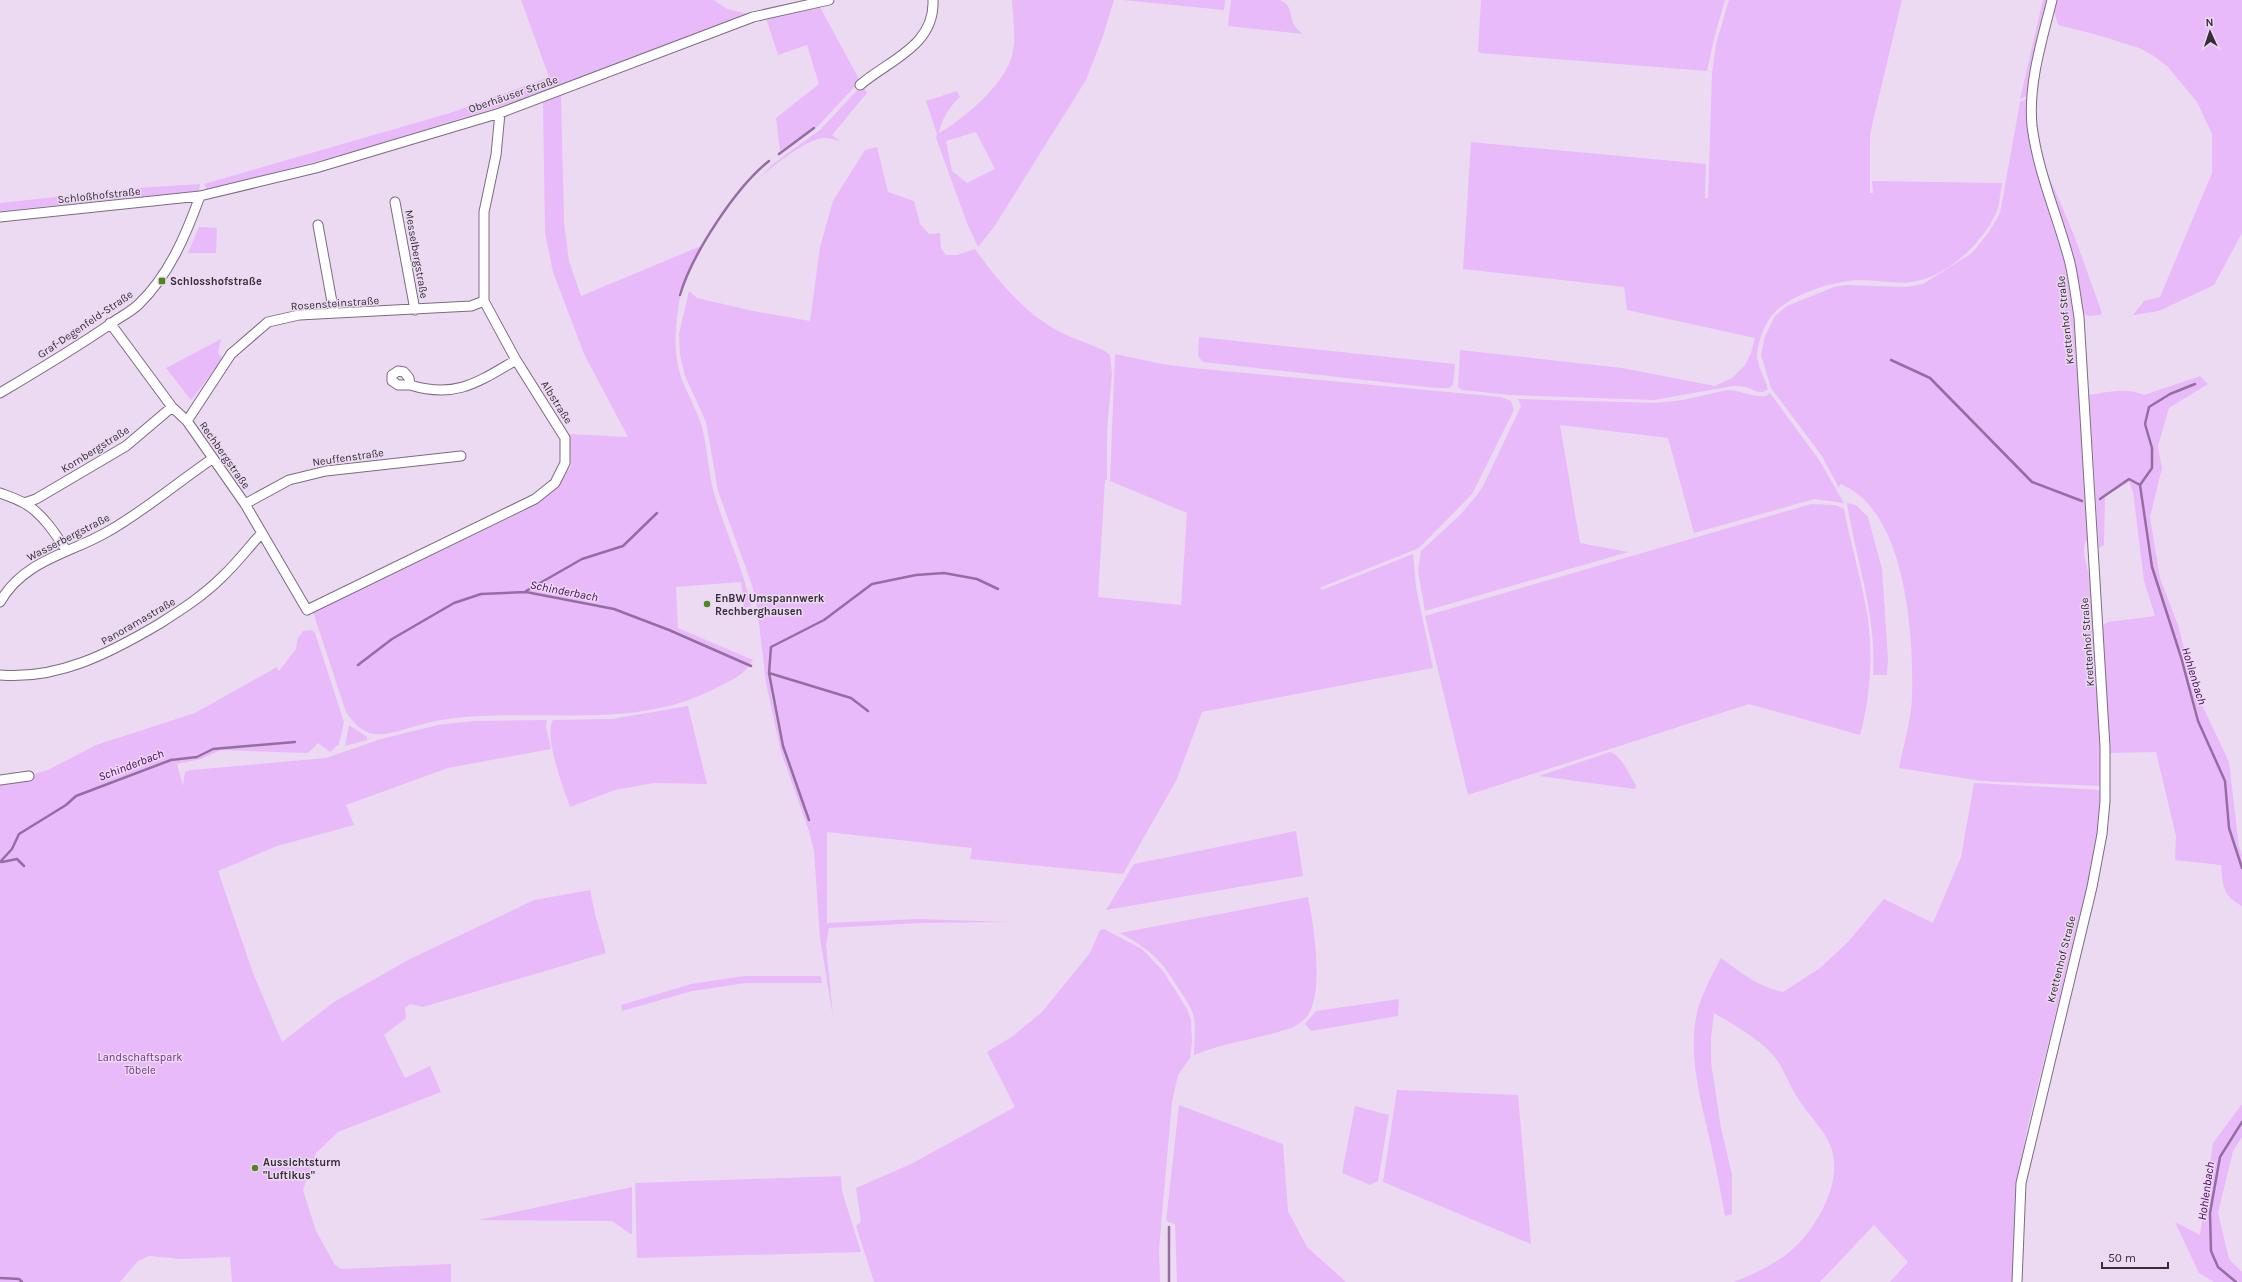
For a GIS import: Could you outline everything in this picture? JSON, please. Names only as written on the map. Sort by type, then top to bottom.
[{"type":"street","name":"Oberhäuser Straße","points":[[200,196],[316,168],[500,113],[753,17],[829,0]]},
{"type":"street","points":[[860,85],[872,74],[914,46],[925,34],[931,20],[933,0]]},
{"type":"street","name":"Krettenhof Straße","points":[[2017,1282],[2021,1183],[2092,887],[2102,834],[2105,789],[2103,703],[2079,318],[2070,263],[2037,158],[2032,124],[2032,95],[2037,64],[2052,0]]},
{"type":"street","name":"Albstraße","points":[[307,610],[535,499],[555,483],[565,463],[565,438],[516,360],[484,301],[484,212],[496,155],[500,113]]},
{"type":"street","name":"Schloßhofstraße","points":[[0,217],[200,196]]},
{"type":"street","name":"Graf-Degenfeld-Straße","points":[[0,393],[138,306],[153,289],[175,255],[188,229],[200,196]]},
{"type":"street","name":"Messelbergstraße","points":[[395,202],[415,310]]},
{"type":"street","points":[[318,226],[334,313]]},
{"type":"street","name":"Rosensteinstraße","points":[[187,421],[231,354],[268,322],[334,313],[471,306],[484,301]]},
{"type":"street","name":"Rechbergstraße","points":[[110,324],[172,407],[187,421],[212,459],[245,504],[261,534],[307,610]]},
{"type":"street","points":[[410,385],[430,391],[471,386],[516,360]]},
{"type":"street","name":"Kornbergstraße","points":[[24,503],[36,499],[126,446],[172,407]]},
{"type":"street","name":"Neuffenstraße","points":[[245,504],[289,480],[326,471],[461,456]]},
{"type":"street","name":"Wasserbergstraße","points":[[0,602],[28,570],[66,550],[107,533],[212,459]]},
{"type":"street","points":[[0,494],[24,503],[53,530],[66,550]]},
{"type":"street","name":"Panoramastraße","points":[[0,675],[20,677],[56,671],[95,659],[191,604],[223,577],[261,534]]},
{"type":"street","points":[[0,780],[29,776]]},
{"type":"green space","points":[[521,0],[714,0],[727,9],[748,14],[501,106],[352,152],[207,190],[204,184],[450,113],[549,77]]},
{"type":"green space","points":[[1012,0],[1114,0],[1103,36],[1086,80],[994,227],[978,247],[967,223],[936,138],[937,134],[926,101],[957,91],[960,97],[946,114],[939,133],[970,111],[991,91],[1006,69],[1013,52],[1014,22]],"holes":[[[976,132],[995,169],[967,183],[952,171],[946,141]]]},
{"type":"green space","points":[[1122,0],[1225,0],[1224,10]]},
{"type":"green space","points":[[1231,0],[1280,0],[1289,7],[1294,24],[1303,34],[1228,26]]},
{"type":"green space","points":[[1481,0],[1725,0],[1707,71],[1480,53],[1478,51]]},
{"type":"green space","points":[[1729,0],[1902,0],[1870,134],[1870,193],[1873,193],[1872,181],[2002,183],[1997,210],[1991,224],[1975,244],[1955,263],[1932,276],[1906,283],[1861,280],[1839,282],[1802,294],[1782,306],[1771,317],[1762,332],[1759,344],[1757,359],[1768,389],[1762,392],[1757,392],[1744,387],[1733,386],[1654,400],[1510,395],[1462,390],[1458,387],[1460,350],[1622,368],[1715,386],[1732,378],[1745,365],[1751,353],[1755,338],[1627,310],[1624,287],[1463,269],[1471,142],[1706,164],[1705,198],[1708,198],[1712,73],[1716,44]]},
{"type":"green space","points":[[2043,0],[2049,0],[2029,95],[2020,99]]},
{"type":"green space","points":[[2056,0],[2242,0],[2242,233],[2214,285],[2159,311],[2133,315],[2144,301],[2160,297],[2212,173],[2212,134],[2197,102],[2168,67],[2154,56],[2139,48],[2058,25],[2054,11]]},
{"type":"green space","points":[[819,5],[860,81],[818,126],[780,151],[776,118],[819,84],[807,45],[778,55],[766,18]]},
{"type":"green space","points":[[862,85],[867,93],[832,135],[840,141],[828,138],[814,140],[795,150],[766,172],[752,185],[773,164],[820,130]]},
{"type":"green space","points":[[561,95],[564,222],[569,261],[581,296],[701,246],[678,295],[680,296],[676,326],[676,356],[681,377],[702,427],[706,444],[709,471],[719,510],[744,578],[751,606],[744,608],[741,582],[676,587],[678,628],[753,660],[742,674],[718,687],[689,700],[658,708],[627,713],[595,715],[498,715],[461,717],[434,721],[386,734],[369,733],[358,726],[346,712],[313,612],[538,503],[559,484],[571,466],[569,434],[628,437],[584,354],[553,272],[545,233],[543,102]]},
{"type":"green space","points":[[2029,98],[2028,126],[2033,155],[2072,294],[2088,538],[2085,542],[2084,554],[2091,585],[2101,786],[1981,781],[1899,768],[1909,725],[1912,699],[1912,674],[1908,611],[1902,578],[1893,547],[1880,520],[1862,498],[1840,484],[1839,488],[1822,456],[1771,388],[1761,355],[1765,336],[1775,316],[1787,306],[1834,287],[1846,285],[1907,287],[1923,284],[1972,253],[1989,232],[2000,213],[2020,102]]},
{"type":"green space","points":[[877,147],[888,192],[914,201],[920,224],[929,234],[940,233],[941,248],[946,255],[957,255],[975,249],[993,273],[1023,306],[1035,316],[1060,332],[1105,351],[1110,355],[1112,374],[1107,430],[1107,480],[1105,480],[1098,597],[1181,605],[1187,513],[1110,481],[1115,354],[1162,364],[1193,368],[1501,397],[1511,401],[1514,410],[1472,494],[1419,548],[1319,588],[1322,590],[1413,554],[1416,587],[1433,668],[1202,712],[1176,781],[1123,874],[970,859],[972,848],[827,832],[827,923],[919,919],[1010,922],[918,923],[829,928],[826,945],[833,1017],[820,938],[814,851],[809,831],[781,752],[766,683],[757,607],[752,585],[718,491],[706,422],[685,376],[680,355],[679,334],[689,291],[697,298],[753,311],[810,321],[820,247],[833,201],[865,150]]},
{"type":"green space","points":[[2039,153],[2074,235],[2102,313],[2100,315],[2088,316],[2083,313],[2074,266]]},
{"type":"green space","points":[[200,184],[199,191],[0,211],[0,203],[138,188]]},
{"type":"green space","points":[[199,227],[217,228],[216,253],[188,253]]},
{"type":"green space","points":[[1199,337],[1455,364],[1453,385],[1449,388],[1436,388],[1203,362],[1198,356]]},
{"type":"green space","points":[[221,339],[218,353],[223,358],[191,400],[166,368]]},
{"type":"green space","points":[[2200,376],[2208,384],[2169,408],[2158,446],[2162,468],[2150,517],[2160,578],[2178,625],[2195,690],[2229,762],[2239,847],[2242,855],[2242,906],[2235,902],[2227,894],[2223,884],[2221,865],[2175,860],[2176,836],[2156,752],[2110,753],[2102,626],[2108,622],[2155,616],[2144,581],[2133,492],[2129,482],[2105,496],[2104,545],[2099,548],[2089,395],[2131,391],[2144,395]]},
{"type":"green space","points":[[1727,390],[1761,396],[1766,396],[1770,393],[1819,460],[1844,503],[1814,499],[1694,533],[1668,438],[1560,425],[1580,543],[1628,552],[1425,611],[1418,571],[1421,551],[1460,515],[1477,495],[1484,484],[1521,406],[1518,399],[1655,403],[1683,400]]},
{"type":"green space","points":[[1847,503],[1856,505],[1868,517],[1882,569],[1888,659],[1887,675],[1873,675],[1872,631],[1869,610]]},
{"type":"green space","points":[[1811,504],[1835,505],[1844,509],[1863,592],[1870,634],[1870,678],[1860,735],[1749,704],[1468,795],[1425,616]]},
{"type":"green space","name":"Landschaftspark Töbele","points":[[312,630],[315,633],[344,722],[339,744],[330,752],[318,743],[308,753],[221,750],[201,759],[177,764],[183,786],[185,772],[191,770],[326,758],[381,739],[438,725],[473,721],[547,720],[546,726],[551,749],[448,768],[346,805],[354,825],[277,846],[218,871],[253,973],[282,1042],[334,1002],[408,960],[534,900],[590,890],[606,953],[423,1007],[410,1004],[405,1008],[406,1018],[384,1035],[405,1078],[430,1066],[441,1092],[338,1132],[316,1153],[303,1190],[316,1231],[335,1265],[341,1269],[451,1264],[451,1282],[232,1282],[230,1257],[181,1259],[149,1256],[138,1261],[120,1282],[0,1282],[0,780],[24,777],[48,770],[96,745],[195,713],[277,667],[279,671],[296,649],[297,640],[303,631]]},
{"type":"green space","points":[[688,706],[707,784],[654,783],[615,790],[570,807],[552,750],[551,727],[553,720],[612,719]]},
{"type":"green space","points":[[349,725],[367,737],[367,740],[345,746]]},
{"type":"green space","points":[[1610,752],[1618,757],[1625,766],[1636,785],[1635,789],[1539,776]]},
{"type":"green space","points":[[1974,783],[2101,790],[2097,838],[2090,875],[2027,1129],[2018,1182],[2013,1282],[1890,1282],[1908,1262],[1874,1225],[1820,1282],[1733,1282],[1760,1271],[1786,1255],[1808,1233],[1816,1222],[1828,1197],[1832,1184],[1834,1157],[1827,1139],[1793,1091],[1779,1063],[1773,1055],[1758,1041],[1714,1013],[1711,1038],[1711,1062],[1721,1128],[1732,1175],[1732,1214],[1725,1216],[1716,1166],[1696,1078],[1694,1059],[1695,1023],[1699,1005],[1709,981],[1721,958],[1758,983],[1783,992],[1820,968],[1848,942],[1884,899],[1933,923],[1961,857]]},
{"type":"green space","points":[[1296,831],[1303,876],[1106,910],[1134,864]]},
{"type":"green space","points":[[1308,897],[1315,940],[1317,974],[1313,1004],[1308,1015],[1300,1023],[1291,1028],[1218,1047],[1194,1055],[1194,1018],[1187,1001],[1161,963],[1140,945],[1120,933]]},
{"type":"green space","points":[[1104,929],[1142,949],[1163,971],[1187,1009],[1191,1020],[1192,1042],[1190,1058],[1178,1075],[1172,1102],[1159,1249],[1160,1282],[874,1282],[856,1226],[861,1221],[856,1188],[911,1164],[1015,1107],[987,1052],[1013,1036],[1042,1012],[1090,953],[1100,930]]},
{"type":"green space","points":[[744,976],[821,976],[822,983],[746,983],[692,991],[622,1011],[621,1005],[691,984]]},
{"type":"green space","points":[[1399,999],[1398,1016],[1311,1031],[1305,1024],[1316,1011]]},
{"type":"green space","points":[[1397,1090],[1518,1095],[1531,1244],[1383,1182]]},
{"type":"green space","points":[[2242,1104],[2242,1137],[2233,1151],[2218,1213],[2229,1259],[2242,1272],[2242,1282],[2214,1282],[2199,1273],[2175,1222],[2200,1235],[2213,1143]]},
{"type":"green space","points":[[1179,1105],[1283,1144],[1288,1211],[1307,1247],[1346,1282],[1177,1282],[1175,1224],[1166,1221]]},
{"type":"green space","points":[[1355,1106],[1389,1115],[1378,1181],[1370,1185],[1342,1173]]},
{"type":"green space","points":[[841,1176],[842,1191],[861,1252],[637,1258],[635,1183]]},
{"type":"green space","points":[[632,1187],[632,1235],[612,1221],[478,1220]]},
{"type":"waterway","points":[[779,154],[814,128]]},
{"type":"waterway","points":[[680,295],[694,260],[717,222],[743,187],[769,161]]},
{"type":"waterway","points":[[1891,360],[1930,378],[2032,482],[2082,501]]},
{"type":"waterway","points":[[2140,485],[2152,468],[2152,448],[2145,424],[2149,407],[2170,394],[2195,384]]},
{"type":"waterway","points":[[2100,499],[2129,479],[2140,485]]},
{"type":"waterway","name":"Hohlenbach","points":[[2140,485],[2152,567],[2181,657],[2198,721],[2225,781],[2229,828],[2242,868]]},
{"type":"waterway","points":[[526,591],[582,559],[623,546],[657,513]]},
{"type":"waterway","points":[[809,820],[783,746],[769,673],[771,647],[824,620],[872,584],[916,575],[944,573],[977,579],[998,589]]},
{"type":"waterway","name":"Schinderbach","points":[[358,665],[392,639],[454,603],[481,594],[526,592],[614,609],[669,630],[751,666]]},
{"type":"waterway","name":"Schinderbach","points":[[769,673],[851,698],[868,711]]},
{"type":"waterway","name":"Schinderbach","points":[[0,862],[12,849],[19,834],[66,805],[76,796],[171,760],[197,757],[213,749],[295,742]]},
{"type":"waterway","points":[[2,862],[17,859],[24,866]]},
{"type":"waterway","name":"Hohlenbach","points":[[2236,1282],[2218,1267],[2211,1251],[2210,1213],[2220,1157],[2242,1122]]},
{"type":"waterway","points":[[1169,1227],[1169,1282]]},
{"type":"waterway","points":[[0,1278],[19,1279],[22,1282]]},
{"type":"place","name":"Schlosshofstraße","points":[[162,281]]},
{"type":"place","name":"EnBW Umspannwerk Rechberghausen","points":[[707,604]]},
{"type":"place","name":"Aussichtsturm \"Luftikus\"","points":[[255,1168]]}]
